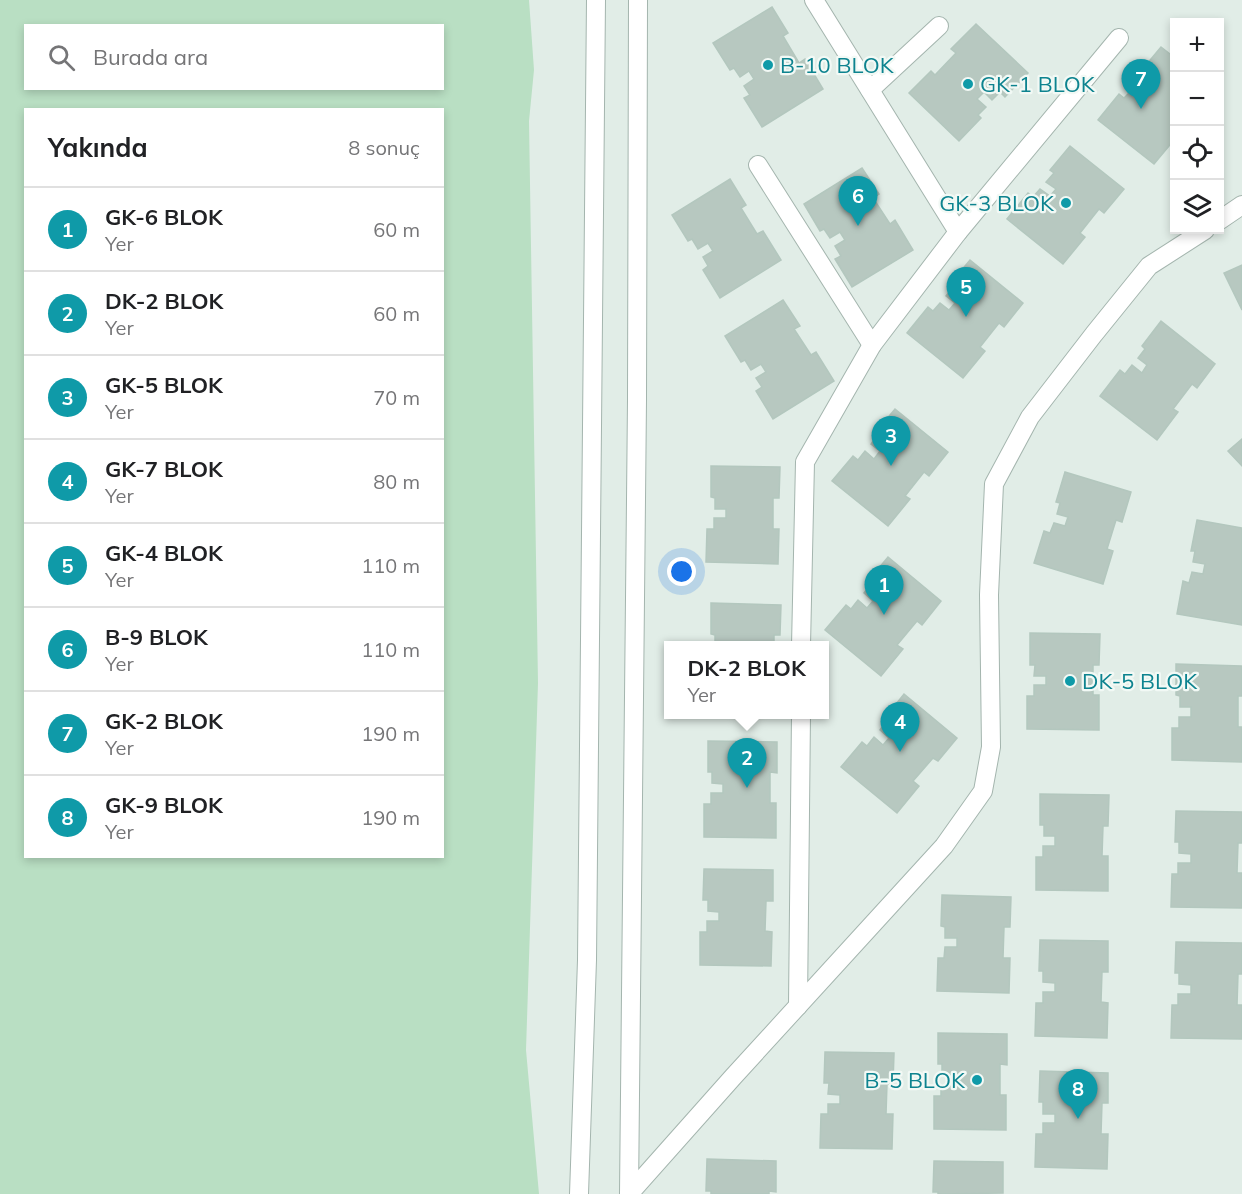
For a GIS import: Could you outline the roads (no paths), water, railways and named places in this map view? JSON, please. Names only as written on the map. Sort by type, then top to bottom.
[{"type":"street","points":[[579,1194],[587,960],[596,0]]},
{"type":"street","points":[[629,1194],[637,411],[638,0]]},
{"type":"street","points":[[814,0],[958,232]]},
{"type":"street","points":[[870,90],[939,26]]},
{"type":"street","points":[[801,641],[805,462],[872,345],[958,232],[1119,38]]},
{"type":"street","points":[[758,165],[872,345]]},
{"type":"street","points":[[1224,217],[1242,205]]},
{"type":"street","points":[[629,1194],[944,846],[983,791],[991,747],[989,595],[994,484],[1029,417],[1149,266],[1199,234]]},
{"type":"street","points":[[798,1006],[801,719]]},
{"type":"place","name":"B-10 BLOK","points":[[768,65]]},
{"type":"place","name":"GK-1 BLOK","points":[[968,84]]},
{"type":"place","name":"GK-2 BLOK","points":[[1141,109]]},
{"type":"place","name":"GK-3 BLOK","points":[[1066,203]]},
{"type":"place","name":"B-9 BLOK","points":[[858,226]]},
{"type":"place","name":"GK-4 BLOK","points":[[966,317]]},
{"type":"place","name":"GK-5 BLOK","points":[[891,466]]},
{"type":"place","name":"GK-6 BLOK","points":[[884,615]]},
{"type":"place","name":"DK-5 BLOK","points":[[1070,681]]},
{"type":"place","name":"GK-7 BLOK","points":[[900,752]]},
{"type":"place","name":"DK-2 BLOK","points":[[747,788]]},
{"type":"place","name":"B-5 BLOK","points":[[977,1080]]},
{"type":"place","name":"GK-9 BLOK","points":[[1078,1119]]}]
